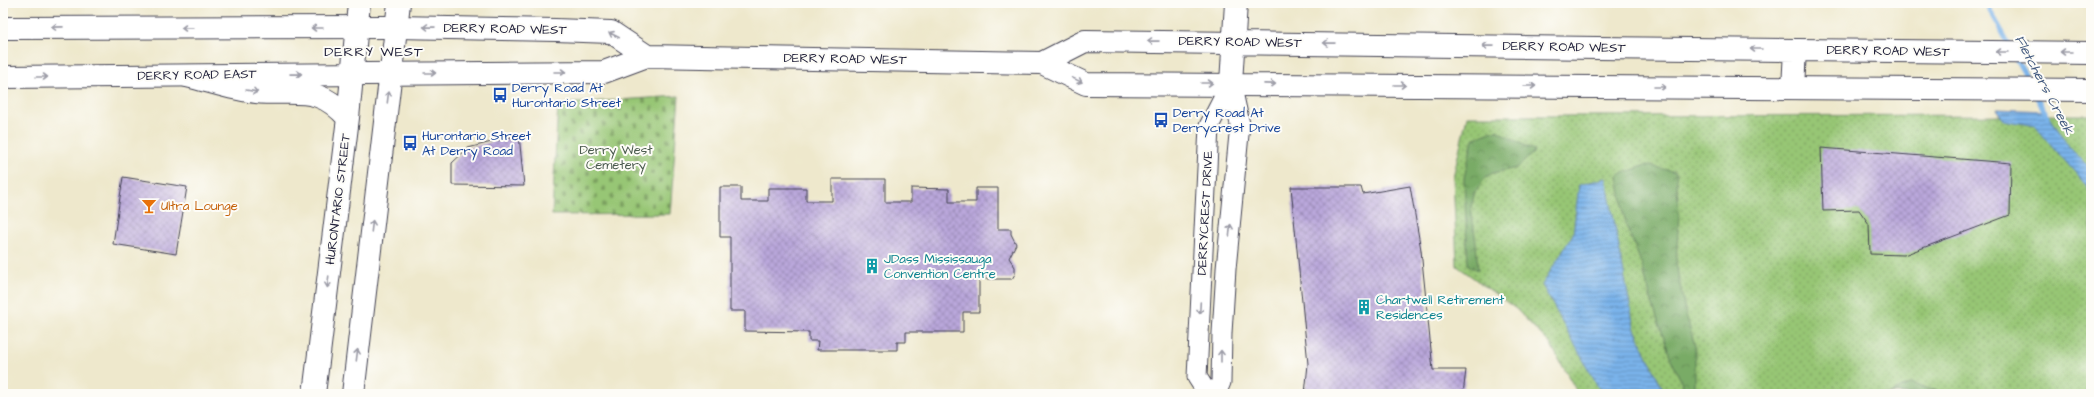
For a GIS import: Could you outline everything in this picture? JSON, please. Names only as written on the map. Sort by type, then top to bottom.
[{"type":"main road","name":"HURONTARIO STREET","points":[[314,394],[348,118],[359,3]]},
{"type":"main road","points":[[353,394],[398,3]]},
{"type":"main road","points":[[1231,83],[1236,3]]},
{"type":"main road","name":"DERRY ROAD WEST","points":[[356,27],[611,32],[647,56]]},
{"type":"main road","points":[[3,28],[356,27]]},
{"type":"main road","name":"DERRY ROAD WEST","points":[[1042,64],[1085,41],[2091,53]]},
{"type":"main road","points":[[1793,88],[1795,50]]},
{"type":"main road","name":"DERRY ROAD WEST","points":[[391,72],[604,72],[647,56],[1042,64],[1086,84],[1231,83],[1984,91],[2091,90]]},
{"type":"main road","name":"DERRY ROAD EAST","points":[[3,77],[187,76],[391,72]]},
{"type":"main road","points":[[187,76],[255,92],[312,93],[337,106],[348,118]]},
{"type":"street","name":"DERRYCREST DRIVE","points":[[1208,394],[1197,377],[1209,126],[1231,83]]},
{"type":"street","name":"DERRYCREST DRIVE","points":[[1216,394],[1221,382],[1226,269],[1240,124],[1231,83]]},
{"type":"green space","name":"Derry West Cemetery","points":[[679,96],[670,214],[552,215],[558,104]]},
{"type":"green space","points":[[2091,115],[2091,394],[1578,394],[1551,345],[1516,309],[1457,266],[1453,177],[1467,116]]},
{"type":"green space","points":[[1496,130],[1535,151],[1517,168],[1493,173],[1486,177],[1475,192],[1471,207],[1478,270],[1468,265],[1464,178],[1473,139]]},
{"type":"green space","points":[[1646,165],[1676,172],[1679,213],[1676,263],[1685,311],[1695,346],[1695,394],[1687,394],[1671,359],[1653,306],[1641,263],[1625,221],[1618,175]]},
{"type":"green space","points":[[1911,384],[1949,394],[1890,394]]},
{"type":"water","points":[[1996,109],[2046,111],[2070,148],[2091,169],[2091,191],[2035,126],[2004,120]]},
{"type":"water","points":[[1606,178],[1634,327],[1665,394],[1602,394],[1542,285],[1573,234],[1579,185]]},
{"type":"building","points":[[519,135],[524,186],[452,185],[452,163],[468,148]]},
{"type":"building","points":[[1821,148],[2011,163],[2010,215],[1904,255],[1870,254],[1869,224],[1859,210],[1823,211]]},
{"type":"building","points":[[123,177],[187,187],[176,254],[113,244]]},
{"type":"building","name":"JDass Mississauga Convention Centre","points":[[832,179],[885,179],[885,202],[911,202],[911,188],[949,189],[949,202],[976,202],[976,188],[998,188],[998,229],[1011,229],[1011,234],[1016,244],[1009,258],[1015,267],[1015,274],[1012,279],[979,279],[979,312],[963,312],[963,332],[906,332],[906,342],[897,342],[897,350],[817,350],[818,341],[809,341],[809,332],[745,331],[745,311],[730,311],[730,237],[720,237],[720,187],[741,187],[741,201],[768,201],[768,188],[806,188],[806,201],[832,201]]},
{"type":"building","name":"Chartwell Retirement Residences","points":[[1410,186],[1421,250],[1433,370],[1466,370],[1463,394],[1305,394],[1308,364],[1291,187],[1361,187],[1363,194]]},
{"type":"waterway","name":"Fletchers Creek","points":[[1986,3],[2010,46]]},
{"type":"waterway","name":"Fletchers Creek","points":[[2016,59],[2030,83]]},
{"type":"waterway","name":"Fletchers Creek","points":[[2036,96],[2048,117]]},
{"type":"place","name":"Derry Road At Hurontario Street","points":[[500,95]]},
{"type":"place","name":"Derry Road At Derrycrest Drive","points":[[1161,120]]},
{"type":"place","name":"Hurontario Street At Derry Road","points":[[410,143]]},
{"type":"place","name":"Ultra Lounge","points":[[149,206]]},
{"type":"place","name":"JDass Mississauga Convention Centre","points":[[872,266]]},
{"type":"place","name":"Chartwell Retirement Residences","points":[[1364,307]]},
{"type":"district","name":"DERRY WEST","points":[[374,52]]}]
